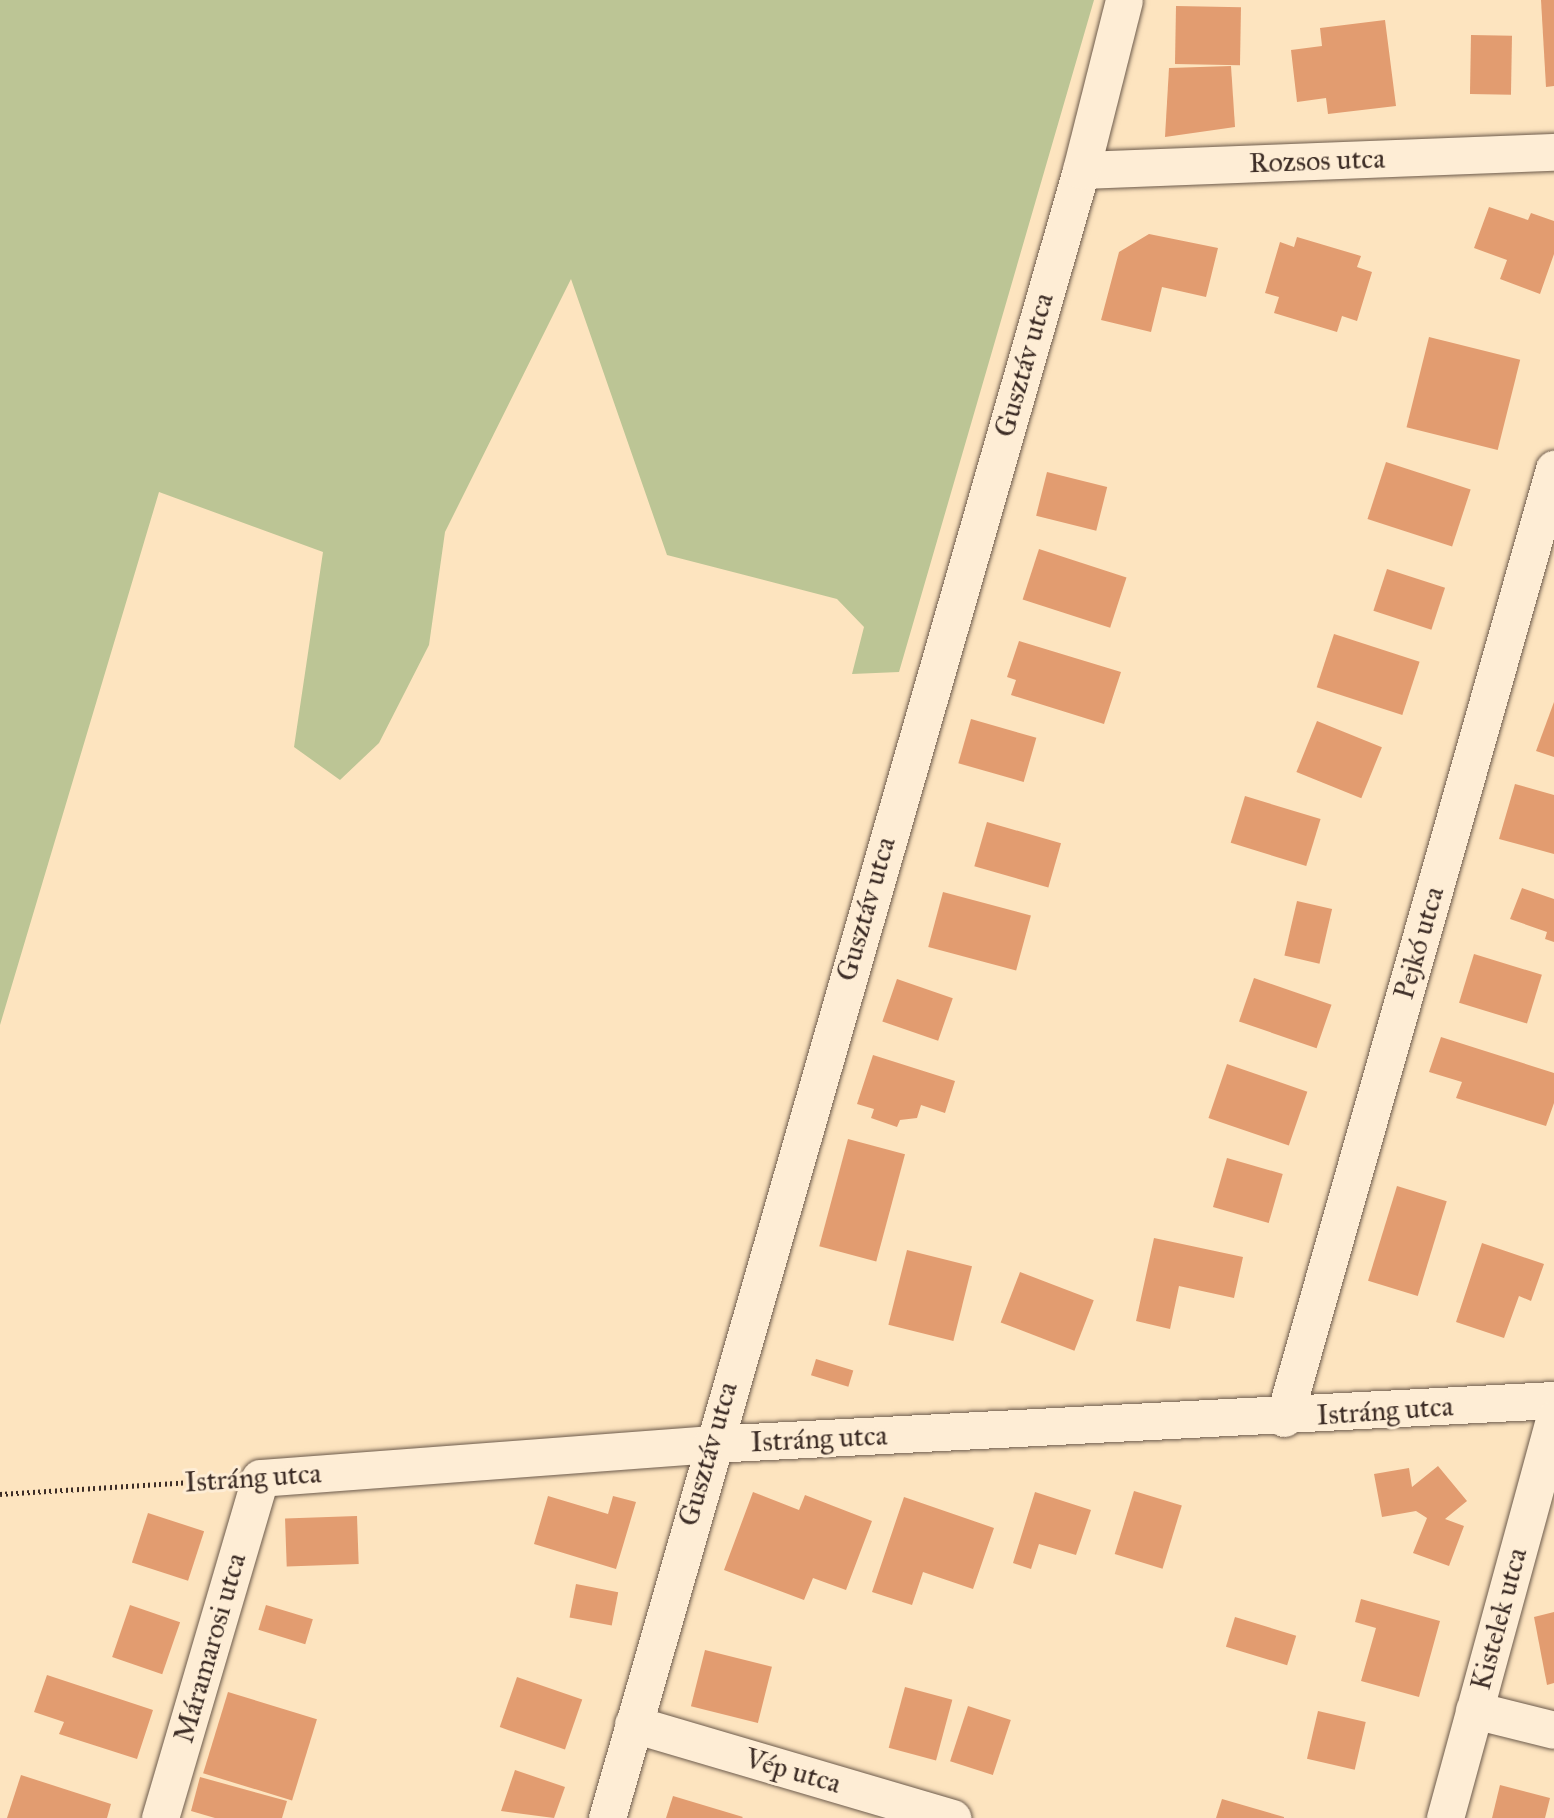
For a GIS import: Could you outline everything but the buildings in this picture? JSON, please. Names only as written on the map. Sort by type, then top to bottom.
[{"type":"street","name":"Gusztáv utca","points":[[607,1818],[710,1444],[1081,170],[1124,0]]},
{"type":"street","name":"Rozsos utca","points":[[1081,170],[1554,152]]},
{"type":"street","name":"Pejkó utca","points":[[1284,1418],[1554,469]]},
{"type":"street","name":"Istráng utca","points":[[260,1478],[710,1444],[1284,1418],[1554,1400]]},
{"type":"street","name":"Kistelek utca","points":[[1445,1818],[1554,1419]]},
{"type":"street","name":"Máramarosi utca","points":[[160,1818],[260,1478]]},
{"type":"street","points":[[1474,1710],[1554,1730]]},
{"type":"street","name":"Vép utca","points":[[633,1724],[953,1818]]},
{"type":"path","name":"Istráng utca","points":[[0,1494],[260,1478]]},
{"type":"green space","points":[[0,0],[1094,0],[899,672],[852,674],[864,627],[837,599],[667,555],[571,279],[445,532],[429,645],[379,743],[340,780],[294,747],[323,552],[159,492],[0,1025]]}]
